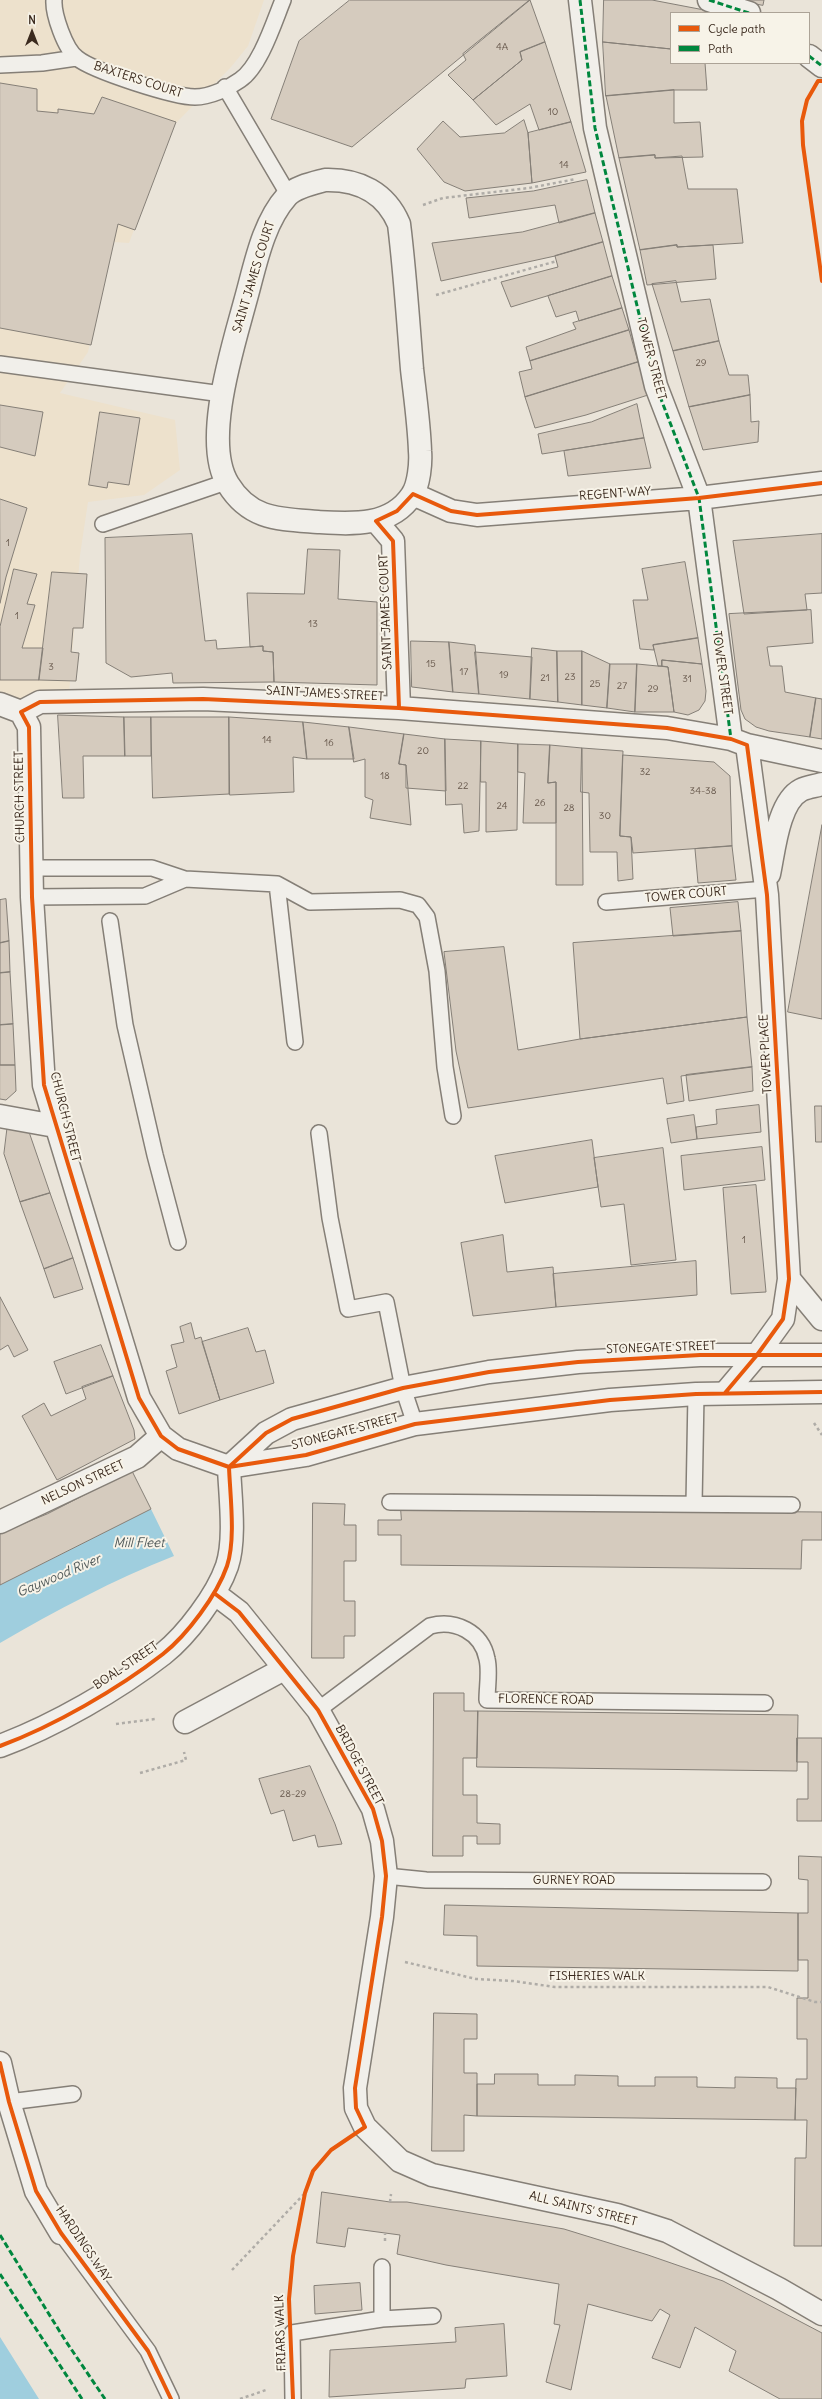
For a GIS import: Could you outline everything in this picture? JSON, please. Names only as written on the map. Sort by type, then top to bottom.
[{"type":"street","name":"TOWER STREET","points":[[580,0],[595,128],[656,386],[699,498],[739,742]]},
{"type":"street","points":[[709,0],[722,2],[747,12]]},
{"type":"street","points":[[810,57],[822,66]]},
{"type":"street","points":[[288,194],[310,184],[340,180],[370,189],[384,199],[395,215],[399,224],[420,453],[413,494]]},
{"type":"street","name":"SAINT JAMES COURT","points":[[288,194],[270,220],[229,360],[222,394],[218,446],[226,482],[244,503],[255,512],[271,517],[348,523],[376,521],[397,511],[413,494]]},
{"type":"street","name":"REGENT WAY","points":[[413,494],[451,511],[477,515],[699,498],[822,483]]},
{"type":"street","name":"SAINT JAMES COURT","points":[[376,521],[393,541],[399,708]]},
{"type":"street","name":"SAINT JAMES STREET","points":[[21,712],[40,702],[203,699],[399,708],[667,728],[739,742],[822,761]]},
{"type":"street","points":[[0,704],[21,712]]},
{"type":"street","name":"CHURCH STREET","points":[[21,712],[29,727],[32,897],[44,1084],[55,1126],[139,1398],[160,1436],[178,1449],[229,1467]]},
{"type":"street","name":"TOWER PLACE","points":[[725,1393],[758,1355],[784,1319],[789,1280],[766,889],[739,742]]},
{"type":"street","name":"TOWER PLACE","points":[[766,889],[782,816],[789,801],[801,790],[822,784]]},
{"type":"street","points":[[0,1116],[55,1126]]},
{"type":"street","points":[[789,1280],[822,1319]]},
{"type":"street","name":"STONEGATE STREET","points":[[229,1467],[266,1433],[292,1419],[403,1388],[489,1372],[578,1362],[758,1355],[813,1355]]},
{"type":"street","name":"STONEGATE STREET","points":[[229,1467],[306,1455],[415,1424],[610,1400],[696,1394],[822,1392]]},
{"type":"street","name":"NELSON STREET","points":[[0,1522],[137,1457],[160,1436]]},
{"type":"street","name":"BOAL STREET","points":[[0,1746],[19,1739],[101,1696],[164,1653],[189,1628],[214,1593],[227,1566],[232,1526],[229,1467]]},
{"type":"street","name":"BRIDGE STREET","points":[[214,1593],[238,1612],[318,1710],[373,1809],[382,1841],[386,1876],[377,1946],[355,2088],[356,2108],[365,2127]]},
{"type":"street","points":[[185,1722],[284,1669]]},
{"type":"street","name":"HARDINGS WAY","points":[[0,2063],[8,2102],[36,2191],[60,2233]]},
{"type":"street","name":"ALL SAINTS' STREET","points":[[365,2127],[400,2161],[432,2175],[617,2215],[667,2231],[779,2289],[822,2314]]},
{"type":"lane","points":[[0,65],[42,63],[76,58],[60,32],[53,10],[54,0]]},
{"type":"lane","name":"BAXTERS COURT","points":[[76,58],[101,70],[174,94],[196,97],[212,94],[242,80],[257,60],[283,0]]},
{"type":"lane","points":[[225,87],[288,194]]},
{"type":"lane","points":[[0,364],[222,394]]},
{"type":"lane","points":[[103,524],[226,482]]},
{"type":"lane","points":[[32,868],[152,868],[185,879],[277,884],[310,902],[400,900],[418,905],[427,917],[437,971],[445,1067],[453,1116]]},
{"type":"lane","points":[[32,897],[145,896],[185,879]]},
{"type":"lane","points":[[277,884],[295,1042]]},
{"type":"lane","name":"TOWER COURT","points":[[606,902],[766,889]]},
{"type":"lane","points":[[110,921],[125,1025],[155,1154],[178,1242]]},
{"type":"lane","points":[[319,1133],[330,1218],[348,1309],[386,1302],[403,1388],[415,1424]]},
{"type":"lane","points":[[694,1504],[696,1394]]},
{"type":"lane","points":[[390,1502],[792,1505]]},
{"type":"lane","name":"FLORENCE ROAD","points":[[318,1710],[430,1626],[442,1623],[456,1625],[467,1630],[481,1642],[488,1659],[487,1700],[765,1703]]},
{"type":"lane","name":"GURNEY ROAD","points":[[386,1876],[426,1880],[763,1882]]},
{"type":"lane","points":[[8,2102],[73,2094]]},
{"type":"lane","name":"HARDINGS WAY","points":[[60,2233],[148,2351],[171,2399]]},
{"type":"lane","points":[[382,2267],[382,2319],[433,2316]]},
{"type":"lane","name":"FRIARS WALK","points":[[293,2399],[292,2333],[382,2319]]},
{"type":"path","points":[[395,215],[443,198],[529,188],[606,172]]},
{"type":"path","points":[[407,303],[557,261]]},
{"type":"path","points":[[113,1724],[165,1718],[185,1722],[181,1732],[186,1760],[140,1773]]},
{"type":"path","points":[[304,2200],[308,2186]]},
{"type":"path","points":[[232,2270],[305,2193]]},
{"type":"path","points":[[390,2194],[390,2202]]},
{"type":"shaded area","points":[[0,0],[264,0],[248,46],[231,67],[173,126],[129,243],[113,242],[88,352],[60,393],[175,420],[180,470],[144,495],[88,502],[80,555],[68,707],[0,699]]},
{"type":"water","name":"Mill Fleet","points":[[151,1509],[174,1556],[129,1575],[86,1596],[0,1643],[0,1585]]},
{"type":"water","points":[[0,2337],[39,2399],[0,2399]]},
{"type":"building","points":[[350,0],[530,0],[352,147],[271,119],[299,41]]},
{"type":"building","points":[[530,0],[545,42],[520,52],[522,60],[473,100],[448,75],[466,60],[463,54]]},
{"type":"building","points":[[604,0],[652,0],[715,12],[670,12],[670,49],[603,42]]},
{"type":"building","points":[[735,0],[764,0],[763,5]]},
{"type":"building","points":[[545,42],[571,122],[539,130],[530,104],[496,125],[473,100],[522,60],[520,52]]},
{"type":"building","points":[[603,42],[670,49],[670,64],[705,64],[707,90],[674,90],[606,96]]},
{"type":"building","points":[[0,83],[37,89],[37,111],[58,113],[58,109],[94,114],[102,97],[176,122],[135,230],[118,224],[91,345],[0,328]]},
{"type":"building","points":[[674,90],[674,123],[700,122],[703,157],[655,158],[655,155],[619,158],[606,96]]},
{"type":"building","points":[[524,120],[528,133],[532,183],[465,191],[444,182],[417,149],[443,121],[460,137],[504,133]]},
{"type":"building","points":[[571,122],[586,172],[532,183],[528,133]]},
{"type":"building","points":[[655,155],[655,158],[682,156],[688,189],[737,189],[743,243],[677,247],[677,245],[640,250],[619,158]]},
{"type":"building","points":[[587,180],[595,213],[559,223],[555,205],[469,218],[466,198],[533,191]]},
{"type":"building","points":[[595,213],[603,242],[555,256],[441,281],[432,243],[522,232]]},
{"type":"building","points":[[603,242],[612,276],[511,307],[501,282],[558,267],[555,256]]},
{"type":"building","points":[[677,245],[677,247],[713,245],[716,279],[647,285],[640,250]]},
{"type":"building","points":[[612,276],[622,308],[579,321],[576,311],[556,317],[548,296]]},
{"type":"building","points":[[676,281],[681,302],[710,299],[719,341],[673,351],[652,284]]},
{"type":"building","points":[[622,308],[629,330],[530,361],[526,347],[576,329],[573,323]]},
{"type":"building","points":[[629,330],[638,362],[525,397],[519,372],[532,369],[530,361]]},
{"type":"building","points":[[719,341],[729,375],[748,375],[750,395],[689,407],[673,351]]},
{"type":"building","points":[[638,362],[648,395],[586,415],[535,428],[525,397]]},
{"type":"building","points":[[750,395],[751,422],[759,421],[758,442],[703,450],[689,407]]},
{"type":"building","points":[[637,404],[644,438],[542,454],[538,434],[591,422]]},
{"type":"building","points":[[0,405],[43,412],[35,456],[0,447]]},
{"type":"building","points":[[100,412],[140,418],[129,485],[108,482],[107,488],[89,485]]},
{"type":"building","points":[[644,438],[651,468],[568,476],[564,451]]},
{"type":"building","points":[[0,499],[27,508],[6,577],[0,603]]},
{"type":"building","points":[[192,534],[205,641],[216,640],[217,649],[263,646],[263,651],[273,652],[274,682],[173,683],[172,673],[131,677],[106,663],[105,538]]},
{"type":"building","points":[[822,534],[822,593],[805,594],[807,610],[744,614],[733,541]]},
{"type":"building","points":[[308,549],[340,550],[338,599],[377,602],[377,685],[274,682],[273,652],[263,651],[263,646],[250,647],[247,593],[304,594]]},
{"type":"building","points":[[685,562],[698,638],[653,645],[654,650],[640,649],[633,600],[648,600],[642,569]]},
{"type":"building","points":[[14,569],[37,574],[27,604],[35,605],[22,648],[43,648],[39,680],[0,680],[0,627]]},
{"type":"building","points":[[52,572],[87,574],[83,628],[73,628],[71,652],[79,653],[76,681],[39,680]]},
{"type":"building","points":[[811,610],[813,643],[767,647],[770,666],[782,666],[785,692],[816,698],[810,737],[769,731],[756,727],[745,719],[741,710],[729,614]]},
{"type":"building","points":[[698,638],[702,664],[662,660],[662,666],[658,666],[653,645]]},
{"type":"building","points":[[411,641],[449,642],[453,692],[412,687]]},
{"type":"building","points":[[449,642],[475,645],[479,694],[453,692]]},
{"type":"building","points":[[532,648],[557,651],[558,702],[530,699]]},
{"type":"building","points":[[557,651],[582,651],[582,705],[558,702]]},
{"type":"building","points":[[582,651],[610,664],[607,708],[582,705]]},
{"type":"building","points":[[475,652],[532,657],[530,699],[479,694]]},
{"type":"building","points":[[662,660],[702,664],[706,691],[705,701],[699,710],[688,715],[674,712],[668,667],[662,666]]},
{"type":"building","points":[[610,664],[637,664],[635,712],[607,708]]},
{"type":"building","points":[[637,664],[668,667],[674,712],[635,712]]},
{"type":"building","points":[[816,698],[822,699],[822,739],[810,737]]},
{"type":"building","points":[[58,715],[124,717],[125,756],[83,756],[84,798],[63,798]]},
{"type":"building","points":[[124,717],[151,717],[151,756],[125,756]]},
{"type":"building","points":[[151,717],[229,717],[229,794],[153,798]]},
{"type":"building","points":[[229,717],[303,722],[307,759],[293,757],[294,792],[230,795]]},
{"type":"building","points":[[303,722],[349,727],[354,759],[307,759]]},
{"type":"building","points":[[349,727],[404,734],[399,764],[406,765],[411,825],[370,818],[373,800],[365,797],[365,759],[354,762]]},
{"type":"building","points":[[404,734],[445,739],[446,791],[406,788],[406,765],[399,764]]},
{"type":"building","points":[[445,739],[481,741],[479,831],[464,833],[462,804],[446,805]]},
{"type":"building","points":[[481,741],[518,744],[517,830],[486,832],[486,782],[481,782]]},
{"type":"building","points":[[518,744],[550,745],[548,783],[556,782],[556,823],[523,823],[525,773],[518,772]]},
{"type":"building","points":[[550,745],[582,748],[583,885],[556,885],[556,782],[548,783]]},
{"type":"building","points":[[582,748],[623,751],[620,836],[631,837],[633,879],[618,881],[617,852],[590,852],[589,793],[581,792]]},
{"type":"building","points":[[623,755],[714,762],[730,776],[732,846],[633,853],[631,837],[620,836]]},
{"type":"building","points":[[822,825],[822,1019],[788,1012]]},
{"type":"building","points":[[732,846],[736,880],[698,883],[695,849]]},
{"type":"building","points":[[6,899],[9,941],[0,943],[0,900]]},
{"type":"building","points":[[738,902],[741,931],[673,936],[670,908]]},
{"type":"building","points":[[741,931],[747,1017],[580,1039],[573,943]]},
{"type":"building","points":[[9,941],[10,972],[0,973],[0,943]]},
{"type":"building","points":[[504,947],[518,1050],[580,1039],[747,1017],[752,1067],[681,1076],[684,1101],[667,1104],[663,1078],[468,1108],[456,1051],[444,952]]},
{"type":"building","points":[[10,972],[13,1024],[0,1025],[0,973]]},
{"type":"building","points":[[13,1024],[15,1065],[0,1065],[0,1025]]},
{"type":"building","points":[[0,1065],[15,1065],[16,1091],[6,1100],[0,1099]]},
{"type":"building","points":[[752,1067],[753,1091],[689,1101],[686,1075]]},
{"type":"building","points":[[759,1105],[761,1132],[697,1139],[696,1127],[717,1124],[716,1110]]},
{"type":"building","points":[[815,1106],[822,1106],[822,1142],[816,1142]]},
{"type":"building","points":[[694,1115],[697,1139],[671,1143],[667,1119]]},
{"type":"building","points":[[8,1123],[28,1129],[50,1193],[20,1202],[4,1154]]},
{"type":"building","points":[[592,1140],[598,1187],[505,1203],[495,1156]]},
{"type":"building","points":[[762,1147],[765,1180],[684,1190],[681,1156]]},
{"type":"building","points":[[663,1148],[676,1260],[631,1265],[624,1204],[601,1207],[594,1158]]},
{"type":"building","points":[[756,1185],[766,1292],[731,1294],[723,1188]]},
{"type":"building","points":[[50,1193],[73,1258],[44,1269],[20,1202]]},
{"type":"building","points":[[503,1235],[507,1272],[553,1267],[556,1307],[473,1316],[461,1243]]},
{"type":"building","points":[[73,1258],[83,1289],[54,1298],[44,1269]]},
{"type":"building","points":[[696,1261],[697,1295],[556,1307],[553,1274]]},
{"type":"building","points":[[0,1297],[28,1350],[14,1357],[8,1345],[0,1350]]},
{"type":"building","points":[[191,1323],[195,1339],[201,1337],[220,1400],[179,1414],[166,1371],[177,1367],[171,1345],[184,1342],[180,1327]]},
{"type":"building","points":[[248,1328],[256,1352],[265,1350],[274,1383],[220,1400],[202,1342]]},
{"type":"building","points":[[101,1345],[113,1376],[66,1394],[54,1362]]},
{"type":"building","points":[[113,1376],[134,1430],[135,1439],[57,1480],[22,1416],[44,1403],[51,1416],[86,1399],[82,1387]]},
{"type":"building","points":[[132,1471],[151,1509],[0,1585],[0,1533],[47,1514]]},
{"type":"building","points":[[313,1503],[345,1504],[344,1525],[356,1525],[356,1561],[344,1561],[344,1601],[355,1601],[355,1636],[344,1636],[344,1658],[312,1658]]},
{"type":"building","points":[[401,1509],[822,1512],[822,1540],[802,1540],[801,1569],[401,1565],[401,1535],[378,1535],[378,1520],[401,1520]]},
{"type":"building","points":[[434,1693],[464,1693],[464,1711],[478,1711],[477,1758],[463,1758],[463,1795],[477,1795],[477,1823],[500,1824],[500,1844],[477,1844],[477,1836],[463,1836],[463,1856],[433,1856]]},
{"type":"building","points":[[478,1711],[798,1715],[797,1771],[477,1767]]},
{"type":"building","points":[[797,1738],[822,1738],[822,1821],[797,1821],[797,1799],[808,1799],[808,1762],[797,1762]]},
{"type":"building","points":[[310,1766],[342,1844],[318,1847],[315,1835],[293,1841],[284,1810],[271,1814],[259,1779]]},
{"type":"building","points":[[799,1856],[822,1857],[822,2246],[794,2246],[795,2158],[806,2158],[807,2120],[795,2120],[796,2079],[807,2079],[807,2039],[797,2039],[797,1998],[808,1998],[808,1960],[798,1960],[798,1913],[808,1913],[808,1880],[799,1879]]},
{"type":"building","points":[[445,1905],[798,1913],[798,1971],[477,1966],[477,1936],[444,1935]]},
{"type":"building","points":[[434,2013],[477,2014],[477,2039],[464,2039],[464,2073],[477,2073],[477,2116],[464,2115],[464,2151],[432,2151]]},
{"type":"building","points":[[495,2074],[538,2074],[538,2085],[575,2085],[575,2075],[618,2076],[618,2086],[655,2086],[655,2077],[697,2077],[697,2087],[735,2088],[735,2077],[777,2078],[777,2088],[796,2088],[795,2120],[477,2116],[477,2084],[494,2084]]},
{"type":"building","points":[[322,2192],[390,2202],[407,2202],[564,2229],[648,2255],[723,2281],[822,2333],[822,2399],[780,2399],[729,2371],[736,2351],[695,2327],[680,2368],[652,2358],[670,2315],[660,2309],[652,2321],[588,2304],[571,2390],[546,2382],[560,2325],[554,2324],[559,2284],[446,2265],[397,2254],[400,2235],[348,2228],[345,2247],[317,2243]]},
{"type":"building","points":[[360,2283],[362,2310],[315,2314],[314,2286]]},
{"type":"building","points":[[504,2324],[507,2376],[466,2379],[465,2388],[329,2397],[330,2350],[456,2342],[455,2328]]},
{"type":"marked path","points":[[580,0],[595,128],[656,386],[699,498],[731,739]]},
{"type":"marked path","points":[[709,0],[746,12]]},
{"type":"marked path","points":[[810,57],[822,66]]},
{"type":"marked path","points":[[0,2235],[65,2340],[105,2399]]},
{"type":"marked path","points":[[0,2274],[82,2399]]},
{"type":"cycle path","points":[[822,81],[818,81],[807,100],[802,121],[803,145],[822,281]]},
{"type":"cycle path","points":[[399,708],[393,541],[376,521],[397,511],[413,494],[451,511],[477,515],[699,498],[822,483]]},
{"type":"cycle path","points":[[21,712],[40,702],[203,699],[399,708],[667,728],[731,739],[747,745],[767,895],[789,1279],[783,1319],[757,1355],[725,1393]]},
{"type":"cycle path","points":[[21,712],[29,727],[32,897],[44,1085],[139,1398],[161,1436],[178,1449],[229,1467],[306,1455],[415,1424],[610,1400],[696,1394],[822,1392]]},
{"type":"cycle path","points":[[229,1467],[266,1433],[292,1419],[403,1388],[489,1372],[578,1362],[700,1355],[822,1355]]},
{"type":"cycle path","points":[[0,1746],[21,1738],[85,1706],[145,1667],[163,1654],[182,1636],[209,1602],[227,1566],[230,1555],[232,1530],[229,1467]]},
{"type":"cycle path","points":[[214,1593],[239,1612],[318,1710],[373,1809],[382,1841],[386,1876],[382,1917],[355,2088],[356,2108],[365,2127],[331,2150],[313,2171],[305,2193],[293,2256],[289,2299],[293,2399]]},
{"type":"cycle path","points":[[0,2063],[9,2102],[36,2191],[61,2233],[148,2351],[171,2399]]},
{"type":"water label","name":"Gaywood River","points":[[59,1576]]}]
